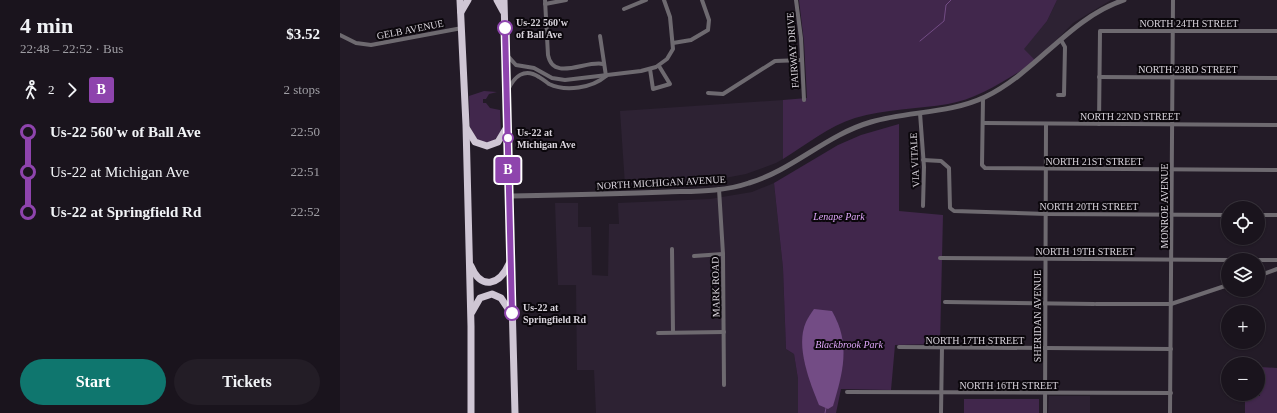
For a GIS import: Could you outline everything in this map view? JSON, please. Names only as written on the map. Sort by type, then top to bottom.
[{"type":"highway","points":[[460,0],[466,127],[471,316],[470,411]]},
{"type":"highway","points":[[461,14],[468,0]]},
{"type":"highway","points":[[497,0],[504,13]]},
{"type":"highway","points":[[504,0],[515,413]]},
{"type":"highway","points":[[466,127],[475,142],[487,146],[498,142],[508,125]]},
{"type":"highway","points":[[469,262],[478,277],[485,282],[491,282],[502,277],[510,261]]},
{"type":"highway","points":[[471,316],[478,300],[490,294],[502,298],[512,313]]},
{"type":"street","points":[[566,0],[545,2],[548,55],[554,66],[566,69],[588,64],[603,64]]},
{"type":"street","points":[[624,9],[646,0]]},
{"type":"street","points":[[506,53],[516,65],[536,68],[552,78],[565,80],[606,76],[650,69],[659,66],[671,54],[673,43],[669,11],[664,0]]},
{"type":"street","points":[[673,43],[691,40],[708,30],[709,20],[702,0]]},
{"type":"street","name":"FAIRWAY DRIVE","points":[[796,0],[804,100]]},
{"type":"street","name":"NORTH MICHIGAN AVENUE","points":[[509,196],[621,194],[719,189],[748,184],[779,172],[833,138],[858,126],[887,118],[954,107],[983,98],[1018,78],[1078,24],[1098,10],[1124,0]]},
{"type":"street","name":"MONROE AVENUE","points":[[1170,413],[1174,30],[1173,0]]},
{"type":"street","name":"GELB AVENUE","points":[[340,35],[356,43],[371,45],[462,28]]},
{"type":"street","name":"NORTH 24TH STREET","points":[[1099,77],[1100,30],[1277,30]]},
{"type":"street","points":[[600,36],[606,76]]},
{"type":"street","points":[[1058,95],[1064,95],[1065,47],[1061,40]]},
{"type":"street","points":[[708,93],[723,94],[771,62],[802,60]]},
{"type":"street","points":[[650,69],[653,89],[670,84],[659,66]]},
{"type":"street","points":[[507,92],[514,79],[523,73],[532,74],[548,83],[565,88],[595,83],[606,76]]},
{"type":"street","points":[[1099,77],[1099,124]]},
{"type":"street","name":"NORTH 23RD STREET","points":[[1099,77],[1277,78]]},
{"type":"street","points":[[983,98],[984,123]]},
{"type":"street","name":"VIA VITALE","points":[[920,113],[923,160],[923,206]]},
{"type":"street","name":"NORTH 22ND STREET","points":[[984,123],[1277,125]]},
{"type":"street","name":"NORTH 21ST STREET","points":[[984,123],[985,168],[1277,170]]},
{"type":"street","name":"SHERIDAN AVENUE","points":[[1045,413],[1046,124]]},
{"type":"street","name":"NORTH 20TH STREET","points":[[923,160],[941,161],[949,168],[952,210],[954,212],[1221,215]]},
{"type":"street","name":"MARK ROAD","points":[[719,189],[723,254],[724,385]]},
{"type":"street","points":[[1265,215],[1277,215]]},
{"type":"street","points":[[672,249],[673,332]]},
{"type":"street","points":[[694,256],[723,254]]},
{"type":"street","name":"NORTH 19TH STREET","points":[[940,258],[1221,260]]},
{"type":"street","points":[[1265,260],[1277,260]]},
{"type":"street","points":[[1265,273],[1277,269]]},
{"type":"street","points":[[945,302],[1171,304],[1221,288]]},
{"type":"street","points":[[658,333],[724,332]]},
{"type":"street","name":"NORTH 17TH STREET","points":[[899,347],[1171,349]]},
{"type":"street","points":[[941,413],[942,347]]},
{"type":"street","name":"NORTH 16TH STREET","points":[[847,392],[1170,393]]},
{"type":"shaded area","points":[[1057,0],[1111,0],[1073,23],[1036,61],[1023,49],[1047,21]]},
{"type":"shaded area","points":[[783,100],[783,159],[776,163],[746,174],[709,181],[625,185],[620,111]]},
{"type":"shaded area","points":[[774,183],[783,268],[786,349],[794,354],[798,379],[798,413],[596,413],[594,370],[577,370],[576,285],[558,285],[555,203],[578,203],[578,227],[591,227],[592,275],[608,276],[609,224],[619,224],[618,203],[710,199],[752,192]]},
{"type":"shaded area","points":[[814,309],[832,311],[842,335],[843,358],[840,381],[833,406],[828,409],[819,405],[808,375],[803,353],[803,332],[806,322]]},
{"type":"shaded area","points":[[1049,396],[1090,396],[1090,413],[1048,413]]},
{"type":"green space","points":[[799,0],[1057,0],[1047,21],[1024,49],[1036,61],[1005,80],[971,97],[948,104],[878,113],[845,121],[783,159],[783,100],[807,98],[804,42]]},
{"type":"green space","points":[[484,91],[497,92],[489,94],[486,99],[483,99],[483,103],[486,103],[490,108],[500,110],[501,132],[492,143],[478,142],[470,127],[469,96]]},
{"type":"green space","points":[[899,124],[899,211],[943,215],[940,344],[895,345],[891,390],[841,389],[836,413],[798,413],[798,379],[794,354],[786,349],[783,268],[774,183],[838,145],[861,135]]},
{"type":"green space","points":[[1265,367],[1277,368],[1277,413],[1245,413],[1245,401],[1265,401]]},
{"type":"green space","points":[[964,399],[1039,399],[1039,413],[964,413]]},
{"type":"waterway","points":[[920,41],[944,21],[946,5],[951,0]]},
{"type":"waterway","points":[[825,413],[826,408]]},
{"type":"bus line","name":"B","points":[[505,28],[512,313]]},
{"type":"place","name":"Us-22 560'w of Ball Ave","points":[[505,28]]},
{"type":"place","name":"Us-22 at Michigan Ave","points":[[508,138]]},
{"type":"place","name":"Us-22 at Springfield Rd","points":[[512,313]]},
{"type":"park label","name":"Lenape Park","points":[[839,216]]},
{"type":"park label","name":"Blackbrook Park","points":[[849,344]]}]
